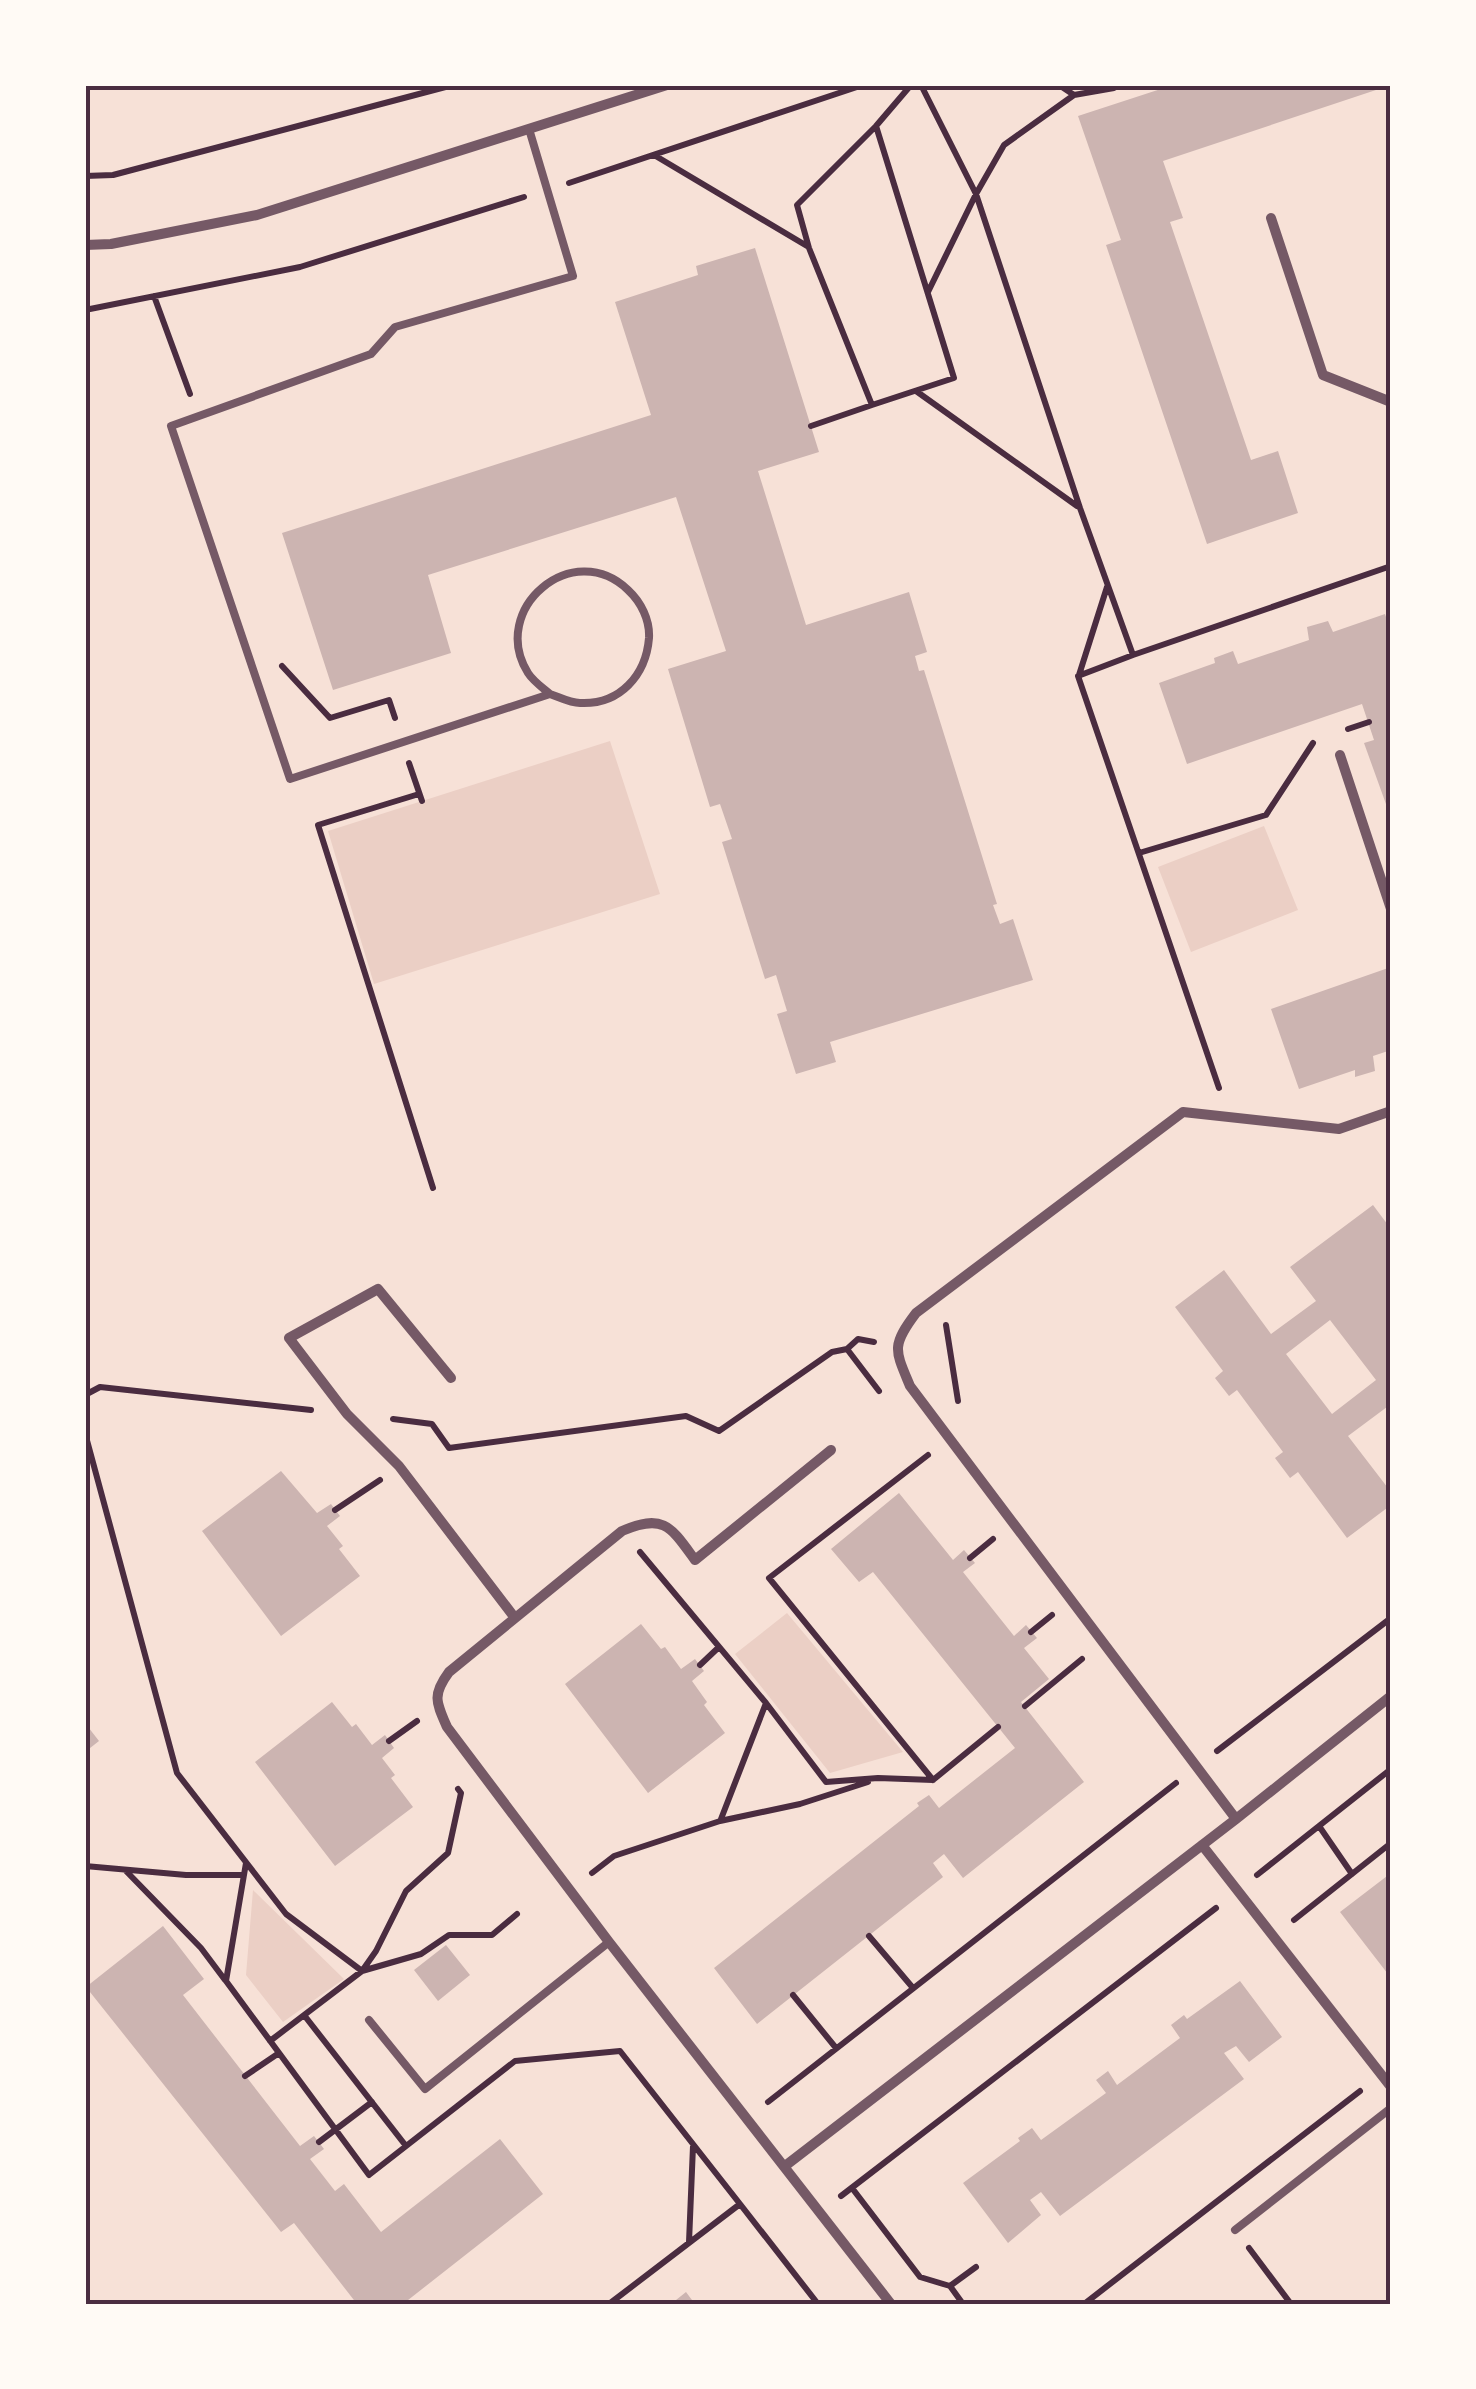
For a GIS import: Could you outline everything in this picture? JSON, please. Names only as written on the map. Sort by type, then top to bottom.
[{"type":"street","points":[[85,245],[110,244],[257,216],[667,85]]},
{"type":"street","points":[[1271,218],[1323,375],[1391,402]]},
{"type":"street","points":[[1340,756],[1391,910]]},
{"type":"street","points":[[1236,1819],[910,1386],[897,1353],[900,1334],[916,1313],[1183,1112],[1339,1130],[1391,1111]]},
{"type":"street","points":[[451,1378],[378,1290],[290,1338],[347,1414],[399,1466],[515,1618]]},
{"type":"street","points":[[831,1450],[695,1560],[678,1537],[662,1524],[642,1522],[622,1530],[449,1672],[438,1686],[438,1706],[447,1726],[569,1890],[891,2304]]},
{"type":"street","points":[[785,2166],[1391,1696]]},
{"type":"street","points":[[1202,1844],[1391,2088]]},
{"type":"lane","points":[[530,129],[573,276],[395,328],[371,354],[171,426],[290,779],[550,694],[578,703],[608,699],[632,683],[647,657],[649,628],[639,600],[618,580],[589,571],[560,575],[536,592],[528,604],[521,617],[518,646],[529,674],[550,694]]},
{"type":"lane","points":[[369,2020],[425,2089],[609,1942]]},
{"type":"lane","points":[[1235,2230],[1391,2108]]},
{"type":"path","points":[[85,176],[113,175],[453,85]]},
{"type":"path","points":[[85,310],[300,267],[548,190],[863,85]]},
{"type":"path","points":[[872,405],[809,248],[797,205],[876,126],[910,85]]},
{"type":"path","points":[[921,85],[976,194],[1133,654]]},
{"type":"path","points":[[1060,85],[1074,95]]},
{"type":"path","points":[[928,293],[1004,145],[1074,95],[1116,86]]},
{"type":"path","points":[[811,426],[954,378],[876,126]]},
{"type":"path","points":[[653,155],[809,248]]},
{"type":"path","points":[[154,296],[198,416]]},
{"type":"path","points":[[916,390],[1080,508]]},
{"type":"path","points":[[1078,676],[1391,566]]},
{"type":"path","points":[[1107,587],[1078,676],[1229,1117]]},
{"type":"path","points":[[278,662],[330,718],[390,700],[420,798],[318,825],[433,1188]]},
{"type":"path","points":[[1332,735],[1368,722]]},
{"type":"path","points":[[1139,853],[1266,815],[1314,741]]},
{"type":"path","points":[[85,1395],[100,1388],[432,1424],[450,1448],[686,1416],[719,1431],[832,1352],[848,1349]]},
{"type":"path","points":[[85,1432],[177,1773],[286,1914],[362,1971]]},
{"type":"path","points":[[928,1455],[769,1578],[933,1780]]},
{"type":"path","points":[[335,1510],[399,1466]]},
{"type":"path","points":[[622,1530],[766,1703],[826,1782],[878,1778],[933,1780],[998,1727]]},
{"type":"path","points":[[970,1558],[994,1538]]},
{"type":"path","points":[[1031,1632],[1053,1614]]},
{"type":"path","points":[[748,2118],[1391,1618]]},
{"type":"path","points":[[700,1666],[719,1647]]},
{"type":"path","points":[[1025,1706],[1087,1656]]},
{"type":"path","points":[[720,1820],[766,1703]]},
{"type":"path","points":[[820,2212],[1391,1770]]},
{"type":"path","points":[[569,1890],[614,1856],[720,1820],[800,1804],[878,1778]]},
{"type":"path","points":[[270,2041],[362,1971],[376,1952],[406,1891],[448,1853],[461,1792]]},
{"type":"path","points":[[1320,1826],[1352,1874]]},
{"type":"path","points":[[1273,1936],[1391,1843]]},
{"type":"path","points":[[226,1981],[246,1863]]},
{"type":"path","points":[[85,1866],[186,1875],[244,1874]]},
{"type":"path","points":[[125,1870],[200,1948],[369,2174],[515,2061],[620,2051],[818,2304]]},
{"type":"path","points":[[362,1971],[421,1954],[448,1934],[492,1936],[517,1914]]},
{"type":"path","points":[[869,1936],[914,1988]]},
{"type":"path","points":[[793,1995],[836,2048]]},
{"type":"path","points":[[304,2015],[406,2146]]},
{"type":"path","points":[[245,2076],[279,2053]]},
{"type":"path","points":[[1084,2304],[1381,2075]]},
{"type":"path","points":[[319,2142],[372,2102]]},
{"type":"path","points":[[690,2242],[694,2145]]},
{"type":"path","points":[[852,2188],[920,2277],[950,2286],[962,2304]]},
{"type":"path","points":[[609,2304],[740,2204]]},
{"type":"path","points":[[950,2286],[976,2267]]},
{"type":"shaded area","points":[[610,741],[660,894],[374,984],[328,831]]},
{"type":"shaded area","points":[[1264,826],[1298,910],[1191,952],[1158,867]]},
{"type":"shaded area","points":[[787,1613],[903,1752],[830,1773],[735,1654]]},
{"type":"shaded area","points":[[253,1890],[344,1979],[283,2022],[246,1975]]},
{"type":"building","points":[[1173,85],[1391,85],[1163,161],[1183,218],[1170,222],[1251,460],[1278,451],[1298,513],[1207,544],[1106,245],[1121,240],[1078,116]]},
{"type":"building","points":[[755,248],[819,452],[758,471],[806,625],[909,592],[927,652],[915,656],[919,671],[924,670],[997,904],[993,905],[1000,924],[1013,919],[1033,980],[830,1042],[836,1062],[796,1074],[777,1014],[787,1011],[776,975],[765,979],[722,842],[732,839],[720,804],[710,807],[668,669],[726,651],[676,497],[428,575],[451,653],[333,690],[282,533],[651,415],[615,302],[698,275],[696,266]]},
{"type":"building","points":[[1385,614],[1391,632],[1391,818],[1364,743],[1374,740],[1362,704],[1187,764],[1159,683],[1215,663],[1214,658],[1233,651],[1238,664],[1309,640],[1307,627],[1328,621],[1333,632]]},
{"type":"building","points":[[1391,967],[1391,1050],[1373,1056],[1375,1071],[1355,1077],[1355,1070],[1299,1089],[1271,1009]]},
{"type":"building","points":[[1373,1205],[1391,1229],[1391,1404],[1348,1436],[1391,1492],[1391,1505],[1347,1538],[1298,1472],[1290,1478],[1275,1458],[1283,1452],[1237,1390],[1229,1396],[1215,1378],[1223,1371],[1175,1307],[1224,1270],[1271,1334],[1316,1301],[1290,1267]],"holes":[[[1330,1320],[1376,1380],[1332,1414],[1286,1354]]]},
{"type":"building","points":[[281,1471],[317,1513],[331,1504],[340,1516],[327,1526],[360,1576],[281,1636],[202,1531]]},
{"type":"building","points":[[899,1493],[953,1560],[964,1550],[975,1563],[963,1572],[1014,1636],[1026,1625],[1037,1638],[1024,1648],[1049,1679],[1021,1702],[1084,1782],[963,1878],[944,1854],[933,1863],[943,1877],[757,2024],[714,1968],[919,1806],[917,1803],[929,1795],[939,1808],[1015,1748],[873,1572],[859,1582],[831,1549]]},
{"type":"building","points":[[641,1624],[681,1669],[695,1659],[704,1671],[692,1681],[725,1733],[648,1793],[565,1684]]},
{"type":"building","points":[[332,1702],[372,1745],[385,1735],[394,1748],[382,1758],[395,1775],[391,1778],[413,1807],[335,1866],[255,1762]]},
{"type":"building","points":[[85,1723],[99,1741],[85,1752]]},
{"type":"building","points":[[1391,1873],[1391,1978],[1340,1912]]},
{"type":"building","points":[[163,1926],[204,1979],[183,1995],[300,2146],[314,2136],[324,2149],[310,2159],[335,2191],[344,2184],[381,2232],[500,2139],[543,2194],[403,2304],[357,2304],[294,2223],[281,2232],[86,1987]]},
{"type":"building","points":[[446,1945],[470,1975],[438,2001],[414,1970]]},
{"type":"building","points":[[1240,1981],[1282,2037],[1249,2062],[1236,2046],[1224,2053],[1244,2079],[1060,2216],[1041,2192],[1030,2200],[1041,2215],[1008,2243],[963,2183],[1032,2128],[1041,2140],[1106,2093],[1096,2080],[1108,2071],[1117,2085],[1180,2038],[1171,2025],[1184,2015],[1187,2019]]},
{"type":"building","points":[[686,2292],[695,2304],[671,2304]]}]
